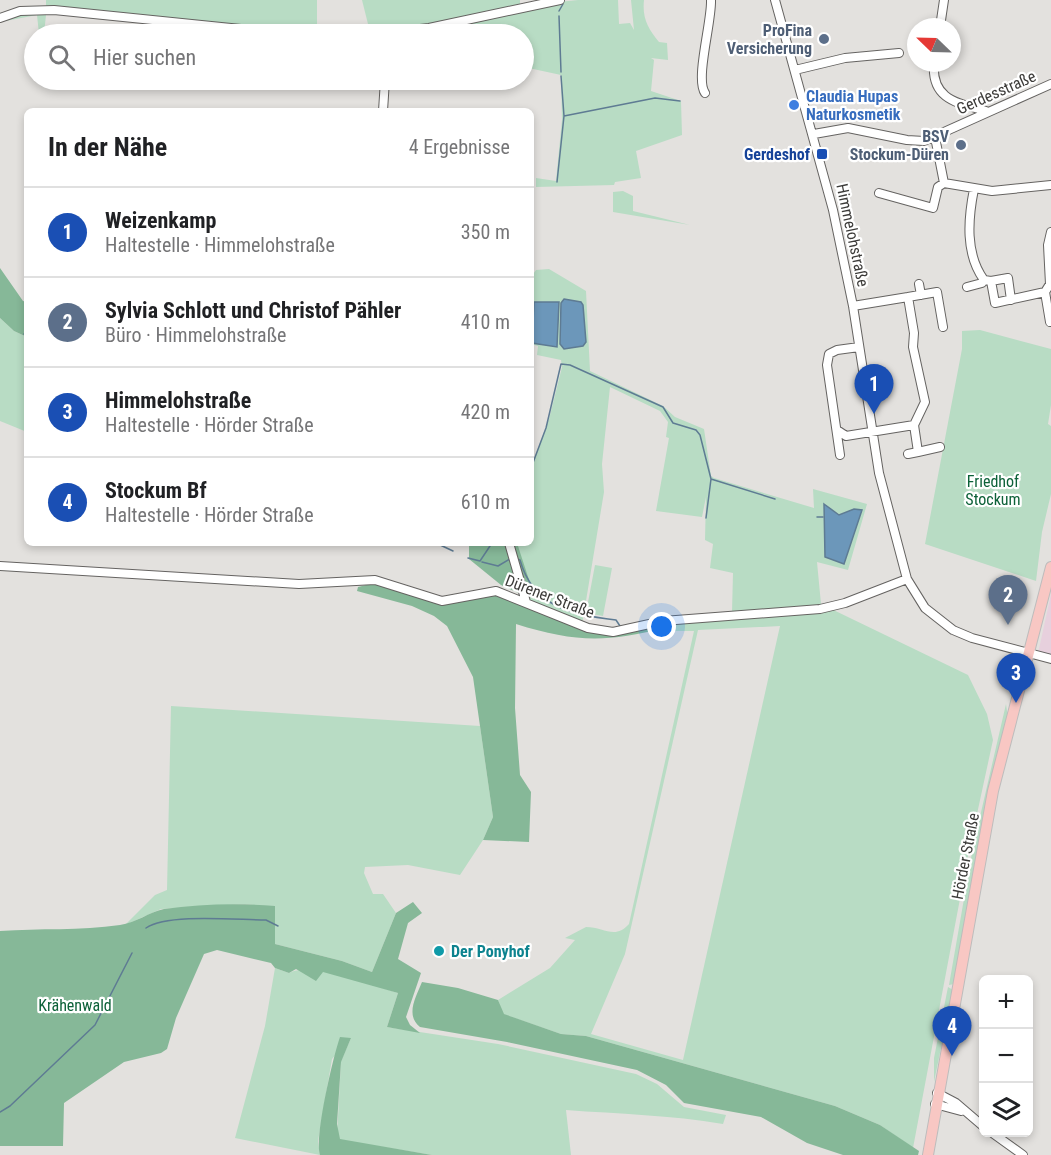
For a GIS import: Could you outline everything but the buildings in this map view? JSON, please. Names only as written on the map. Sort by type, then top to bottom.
[{"type":"main road","name":"Hörder Straße","points":[[928,1155],[936,1099],[991,801],[1051,567]]},
{"type":"street","points":[[445,24],[560,0]]},
{"type":"street","points":[[705,93],[702,81],[711,0]]},
{"type":"street","name":"Himmelohstraße","points":[[775,0],[814,134],[833,210],[853,306],[872,433],[885,498],[907,579],[925,608],[953,630],[972,638],[1051,659]]},
{"type":"street","points":[[941,18],[944,0]]},
{"type":"street","points":[[0,18],[20,11],[54,10],[192,24]]},
{"type":"street","points":[[795,70],[845,58],[899,53]]},
{"type":"street","points":[[934,72],[934,81],[941,92],[957,102],[986,111]]},
{"type":"street","name":"Gerdesstraße","points":[[814,134],[848,128],[915,141],[935,137],[986,111],[1051,84]]},
{"type":"street","points":[[383,108],[384,90]]},
{"type":"street","points":[[935,137],[944,183]]},
{"type":"street","points":[[879,193],[933,208],[938,187],[944,183],[974,189],[1017,190],[1051,185]]},
{"type":"street","points":[[974,189],[968,222],[977,270],[988,280],[995,303],[1045,292]]},
{"type":"street","points":[[1050,322],[1045,292],[1050,284],[1048,245],[1051,232]]},
{"type":"street","points":[[968,287],[988,280],[1008,278],[1011,300]]},
{"type":"street","points":[[919,284],[921,295]]},
{"type":"street","points":[[853,306],[937,292],[943,327]]},
{"type":"street","points":[[908,297],[914,333],[913,347],[925,402],[914,425],[918,452]]},
{"type":"street","points":[[840,455],[827,365],[829,354],[837,350],[860,347]]},
{"type":"street","points":[[837,430],[846,436],[914,425]]},
{"type":"street","points":[[908,454],[940,447]]},
{"type":"street","points":[[510,546],[526,602]]},
{"type":"street","name":"Dürener Straße","points":[[0,566],[299,584],[375,580],[437,600],[496,591],[588,628],[613,632],[663,621],[820,609],[845,603],[907,579]]},
{"type":"street","points":[[936,1099],[966,1113],[979,1123]]},
{"type":"street","points":[[999,1137],[1023,1155]]},
{"type":"shaded area","points":[[1051,594],[1051,662],[1037,658]]},
{"type":"green space","points":[[46,0],[317,0],[317,24],[153,24],[63,15],[46,15],[45,24],[38,24],[37,15],[0,22],[16,9],[46,6]]},
{"type":"green space","points":[[362,0],[520,0],[520,6],[578,0],[618,0],[619,24],[630,23],[634,30],[631,0],[644,0],[645,18],[649,28],[659,42],[667,43],[668,60],[651,58],[654,60],[651,91],[681,101],[682,135],[636,151],[641,178],[615,182],[614,185],[536,187],[536,178],[556,181],[562,120],[561,75],[534,69],[534,24],[368,24]]},
{"type":"green space","points":[[623,191],[633,196],[633,211],[690,225],[613,212],[613,192]]},
{"type":"green space","points":[[0,268],[24,301],[24,336],[14,331],[0,318]]},
{"type":"green space","points":[[549,269],[586,291],[590,371],[663,406],[675,417],[704,429],[711,476],[814,508],[813,489],[867,504],[848,570],[817,562],[821,604],[968,675],[987,714],[993,740],[969,851],[913,1148],[880,1125],[835,1106],[586,1036],[561,1034],[503,1014],[498,1000],[550,968],[575,940],[565,938],[586,927],[614,932],[624,929],[629,924],[694,631],[671,631],[664,628],[664,623],[732,612],[733,573],[710,568],[713,544],[705,540],[706,497],[702,517],[656,511],[669,438],[666,437],[668,422],[660,411],[610,387],[602,464],[604,492],[582,625],[544,613],[521,596],[517,546],[534,546],[534,459],[549,419],[562,367],[561,360],[537,355],[538,346],[534,345],[534,273],[536,270]],"holes":[[[780,626],[683,1060],[591,1034],[625,954],[698,630]]]},
{"type":"green space","points":[[0,318],[14,331],[24,336],[24,431],[0,421]]},
{"type":"green space","name":"Friedhof Stockum","points":[[980,330],[1051,349],[1051,405],[1048,424],[1051,426],[1051,494],[1042,532],[1036,581],[925,544],[962,349],[962,331]]},
{"type":"green space","points":[[469,546],[518,546],[532,589],[527,597],[501,585],[469,559]]},
{"type":"green space","points":[[595,565],[612,568],[603,616],[586,613]]},
{"type":"green space","points":[[374,583],[438,604],[497,594],[601,633],[664,623],[664,628],[607,638],[573,637],[516,624],[515,708],[520,775],[531,792],[529,842],[483,840],[493,817],[473,677],[447,626],[434,616],[412,606],[357,591],[358,587]]},
{"type":"green space","points":[[1006,704],[1008,718],[954,984],[949,985],[973,847]]},
{"type":"green space","points":[[171,706],[480,726],[493,817],[483,840],[460,875],[408,865],[365,867],[364,873],[373,894],[383,894],[396,913],[372,972],[342,961],[275,944],[275,907],[244,904],[161,909],[125,925],[155,895],[167,890]]},
{"type":"green space","name":"Krähenwald","points":[[413,902],[422,913],[408,923],[398,959],[421,973],[406,1017],[410,1025],[420,1033],[387,1027],[398,993],[323,972],[316,981],[296,969],[289,973],[275,968],[271,963],[217,950],[204,954],[176,1018],[167,1049],[161,1053],[124,1062],[64,1103],[63,1146],[0,1146],[0,931],[120,925],[158,910],[191,906],[234,904],[275,906],[275,944],[342,961],[372,972],[396,913]]},
{"type":"green space","points":[[275,968],[289,973],[299,970],[327,972],[398,993],[387,1027],[498,1044],[636,1074],[657,1084],[684,1107],[726,1115],[723,1124],[566,1110],[571,1155],[432,1155],[340,1140],[337,1135],[341,1061],[351,1038],[332,1059],[318,1141],[320,1155],[235,1138],[265,1026]]},
{"type":"green space","points":[[422,982],[458,988],[498,1000],[504,1014],[561,1034],[586,1036],[835,1106],[880,1125],[919,1151],[918,1155],[843,1155],[807,1143],[761,1117],[684,1103],[666,1085],[637,1070],[507,1042],[420,1027],[412,1011]]},
{"type":"green space","points":[[948,987],[953,990],[934,1082],[934,1058]]},
{"type":"green space","points":[[340,1037],[351,1038],[341,1062],[337,1124],[340,1139],[432,1155],[320,1155],[322,1115]]},
{"type":"water","points":[[564,299],[581,302],[583,305],[586,342],[583,346],[564,349],[560,344],[561,303]]},
{"type":"water","points":[[534,302],[559,302],[557,347],[534,343]]},
{"type":"water","points":[[824,504],[839,515],[854,509],[862,510],[844,564],[825,557]]},
{"type":"waterway","points":[[559,11],[563,4]]},
{"type":"waterway","points":[[559,16],[561,72]]},
{"type":"waterway","points":[[557,182],[564,116],[561,76]]},
{"type":"waterway","points":[[564,116],[655,98],[680,101]]},
{"type":"waterway","points":[[534,460],[546,428],[561,364],[570,365],[663,407],[673,423],[696,430],[700,435],[711,479],[706,518]]},
{"type":"waterway","points":[[711,479],[775,499]]},
{"type":"waterway","points":[[817,517],[823,517]]},
{"type":"waterway","points":[[442,546],[453,551]]},
{"type":"waterway","points":[[468,558],[480,561],[490,546]]},
{"type":"waterway","points":[[482,562],[498,566],[510,559]]},
{"type":"waterway","points":[[517,559],[520,560],[534,588],[556,606],[584,615],[616,620],[620,626]]},
{"type":"waterway","points":[[146,928],[170,920],[203,918],[266,920],[278,926]]},
{"type":"waterway","points":[[0,1112],[10,1106],[95,1025],[132,953]]},
{"type":"place","name":"ProFina Versicherung","points":[[824,39]]},
{"type":"place","name":"Claudia Hupas Naturkosmetik","points":[[794,105]]},
{"type":"place","name":"BSV Stockum-Düren","points":[[961,145]]},
{"type":"place","name":"Gerdeshof","points":[[822,154]]},
{"type":"place","name":"Weizenkamp","points":[[874,414]]},
{"type":"place","name":"Sylvia Schlott und Christof Pähler","points":[[1008,625]]},
{"type":"place","name":"Himmelohstraße","points":[[1016,703]]},
{"type":"place","name":"Der Ponyhof","points":[[439,951]]},
{"type":"place","name":"Stockum Bf","points":[[952,1056]]}]
